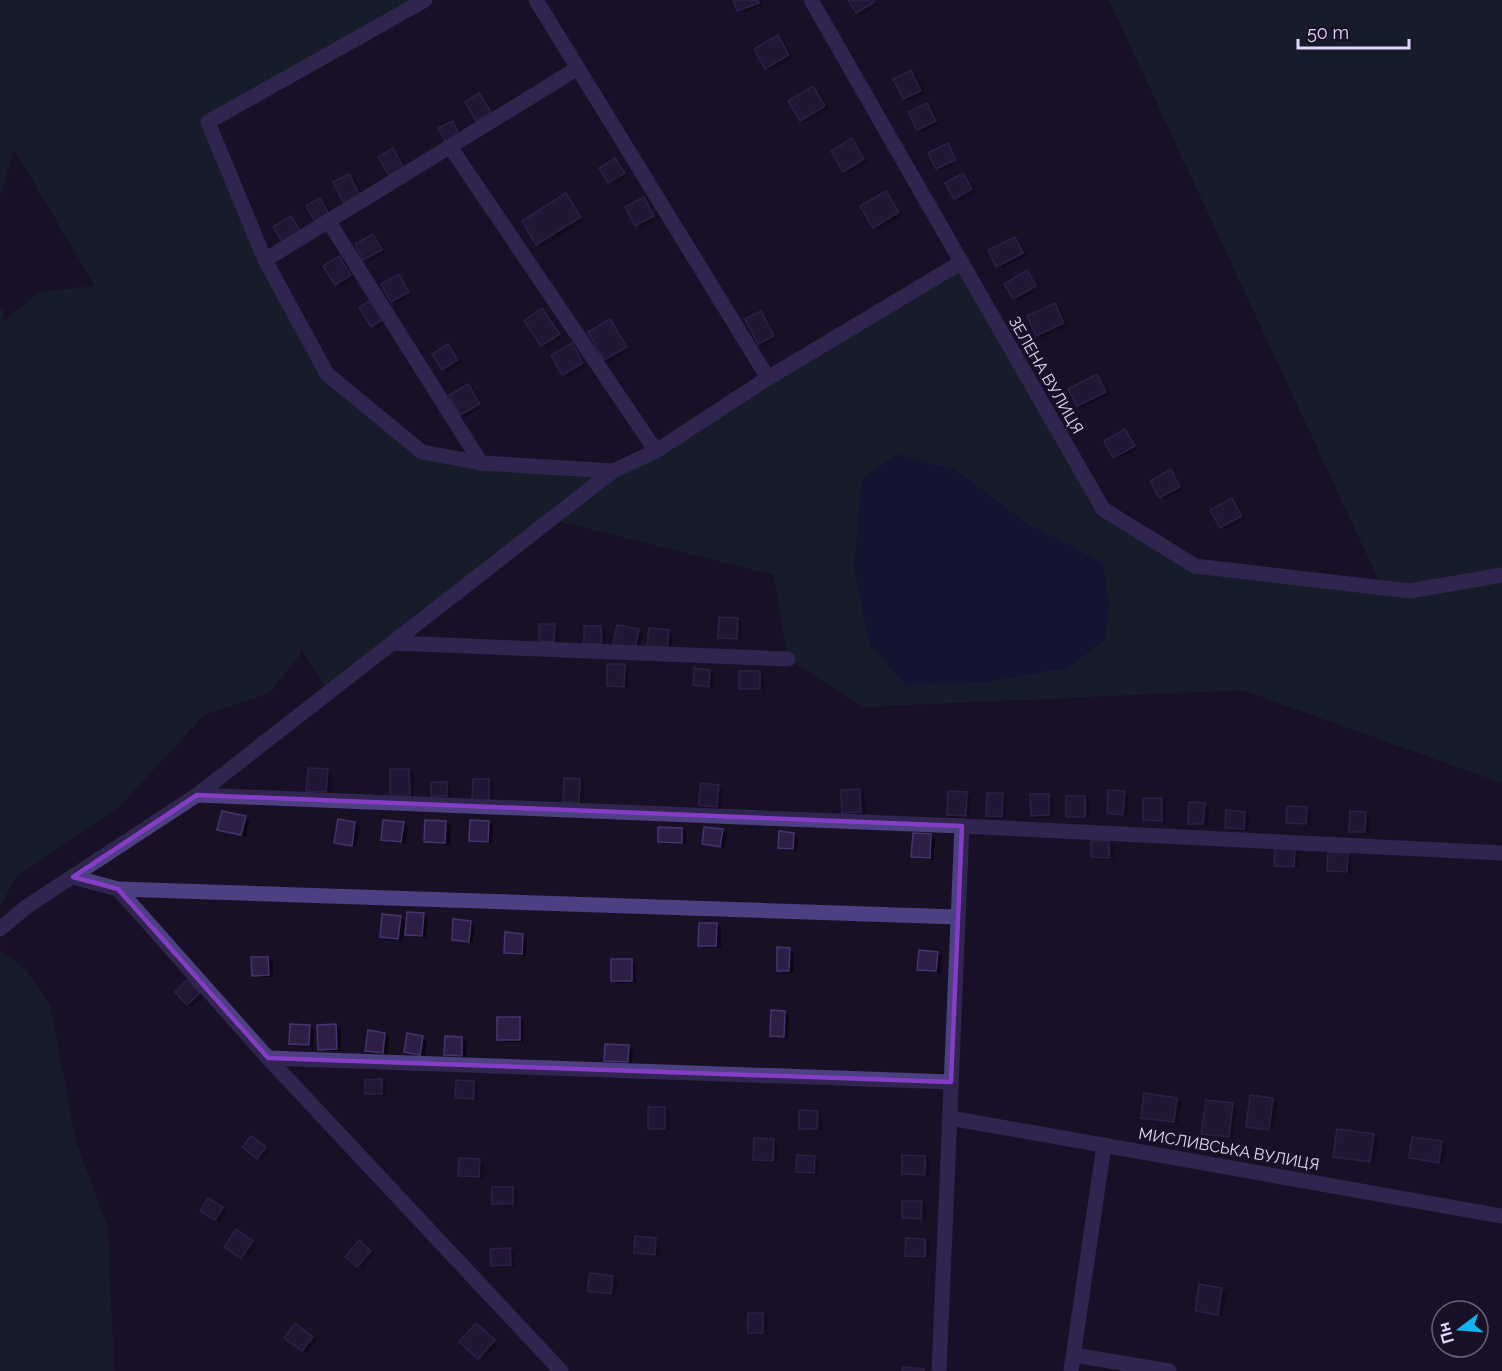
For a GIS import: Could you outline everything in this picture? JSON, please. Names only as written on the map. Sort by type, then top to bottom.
[{"type":"street","points":[[425,0],[208,122],[265,260],[327,374],[422,452],[481,463],[613,471]]},
{"type":"street","points":[[536,0],[768,378]]},
{"type":"street","name":"ЗЕЛЕНА ВУЛИЦЯ","points":[[811,0],[1103,509],[1196,566],[1410,591],[1502,575]]},
{"type":"street","points":[[265,260],[578,68]]},
{"type":"street","points":[[451,148],[656,451]]},
{"type":"street","points":[[329,222],[481,463]]},
{"type":"street","points":[[0,929],[26,907],[197,795],[613,471],[656,451],[768,378],[960,263]]},
{"type":"street","points":[[392,643],[788,659]]},
{"type":"street","points":[[197,795],[962,826],[1502,853]]},
{"type":"street","points":[[939,1371],[962,826]]},
{"type":"street","points":[[73,877],[118,889],[958,917]]},
{"type":"street","points":[[118,889],[268,1058],[561,1371]]},
{"type":"street","points":[[268,1058],[951,1082]]},
{"type":"street","name":"МИСЛИВСЬКА ВУЛИЦЯ","points":[[950,1119],[1502,1216]]},
{"type":"street","points":[[1071,1371],[1104,1145]]},
{"type":"street","points":[[1074,1355],[1169,1371]]},
{"type":"highlighted area","points":[[197,795],[962,826],[951,1082],[268,1058],[118,889],[73,877]]},
{"type":"green space","points":[[0,0],[425,0],[209,122],[326,374],[422,452],[613,471],[960,263],[1103,509],[1196,566],[1382,587],[1109,0],[1502,0],[1502,783],[1242,690],[863,707],[788,659],[774,575],[550,519],[328,693],[301,648],[300,655],[269,693],[204,715],[120,806],[16,877],[0,907],[0,312],[4,306],[2,322],[39,292],[95,286],[14,149],[0,197]]},
{"type":"green space","points":[[0,951],[24,968],[50,1004],[76,1142],[108,1228],[114,1371],[0,1371]]},
{"type":"water","points":[[896,454],[956,470],[1028,524],[1103,563],[1109,603],[1105,640],[1067,668],[986,682],[906,685],[870,645],[854,566],[862,479]]},
{"type":"building","points":[[733,0],[758,0],[759,3],[737,11]]},
{"type":"building","points":[[848,0],[874,0],[875,2],[856,13]]},
{"type":"building","points":[[778,35],[789,55],[765,69],[754,49]]},
{"type":"building","points":[[911,70],[921,91],[903,99],[893,79]]},
{"type":"building","points":[[813,86],[825,106],[800,121],[788,101]]},
{"type":"building","points":[[479,93],[491,112],[476,121],[465,102]]},
{"type":"building","points":[[927,103],[936,121],[917,130],[908,112]]},
{"type":"building","points":[[453,121],[460,136],[446,143],[438,128]]},
{"type":"building","points":[[852,138],[864,159],[843,172],[831,151]]},
{"type":"building","points":[[948,143],[956,160],[936,169],[928,153]]},
{"type":"building","points":[[393,148],[404,169],[390,177],[378,157]]},
{"type":"building","points":[[615,158],[625,173],[608,183],[599,168]]},
{"type":"building","points":[[963,173],[972,189],[954,199],[945,183]]},
{"type":"building","points":[[349,174],[361,197],[345,205],[333,182]]},
{"type":"building","points":[[886,191],[899,212],[873,228],[860,206]]},
{"type":"building","points":[[566,193],[581,217],[536,245],[522,221]]},
{"type":"building","points":[[644,197],[654,216],[635,226],[625,207]]},
{"type":"building","points":[[320,198],[330,216],[316,223],[306,206]]},
{"type":"building","points":[[291,216],[303,236],[286,247],[273,227]]},
{"type":"building","points":[[373,234],[382,250],[363,260],[355,244]]},
{"type":"building","points":[[1015,237],[1023,253],[996,267],[988,250]]},
{"type":"building","points":[[339,256],[351,275],[335,285],[323,266]]},
{"type":"building","points":[[1027,270],[1036,286],[1013,299],[1004,284]]},
{"type":"building","points":[[399,274],[409,292],[391,302],[381,284]]},
{"type":"building","points":[[373,299],[385,318],[371,327],[359,307]]},
{"type":"building","points":[[1055,303],[1064,323],[1036,336],[1027,316]]},
{"type":"building","points":[[542,308],[560,334],[541,346],[524,321]]},
{"type":"building","points":[[761,311],[774,336],[758,344],[745,319]]},
{"type":"building","points":[[610,319],[627,347],[604,360],[588,332]]},
{"type":"building","points":[[572,343],[583,363],[562,375],[551,355]]},
{"type":"building","points":[[448,344],[458,360],[442,370],[432,354]]},
{"type":"building","points":[[1097,374],[1106,392],[1077,406],[1068,389]]},
{"type":"building","points":[[468,384],[480,404],[460,415],[449,395]]},
{"type":"building","points":[[1125,429],[1135,446],[1113,458],[1104,441]]},
{"type":"building","points":[[1171,469],[1180,487],[1159,498],[1150,481]]},
{"type":"building","points":[[1232,498],[1242,516],[1220,528],[1210,510]]},
{"type":"building","points":[[719,617],[738,618],[737,639],[718,638]]},
{"type":"building","points":[[539,624],[555,624],[554,642],[539,641]]},
{"type":"building","points":[[617,625],[639,629],[635,649],[613,645]]},
{"type":"building","points":[[584,626],[601,626],[602,644],[584,644]]},
{"type":"building","points":[[649,628],[669,630],[667,650],[647,648]]},
{"type":"building","points":[[607,664],[625,664],[624,687],[607,686]]},
{"type":"building","points":[[694,668],[710,670],[709,687],[693,685]]},
{"type":"building","points":[[739,671],[760,671],[760,689],[739,689]]},
{"type":"building","points":[[308,768],[328,769],[326,792],[306,791]]},
{"type":"building","points":[[390,769],[409,769],[410,797],[390,798]]},
{"type":"building","points":[[564,778],[580,779],[579,803],[563,802]]},
{"type":"building","points":[[473,779],[489,779],[489,801],[472,800]]},
{"type":"building","points":[[431,782],[447,782],[447,796],[431,796]]},
{"type":"building","points":[[701,783],[719,785],[717,807],[698,805]]},
{"type":"building","points":[[860,789],[861,812],[842,813],[841,790]]},
{"type":"building","points":[[1108,790],[1125,791],[1123,815],[1107,813]]},
{"type":"building","points":[[948,791],[967,792],[966,816],[947,815]]},
{"type":"building","points":[[987,793],[1003,793],[1002,817],[986,816]]},
{"type":"building","points":[[1030,794],[1049,794],[1049,815],[1031,816]]},
{"type":"building","points":[[1066,796],[1085,796],[1085,817],[1066,817]]},
{"type":"building","points":[[1143,798],[1162,798],[1162,821],[1143,820]]},
{"type":"building","points":[[1189,802],[1205,803],[1203,824],[1188,824]]},
{"type":"building","points":[[1287,806],[1307,807],[1306,824],[1286,823]]},
{"type":"building","points":[[1226,810],[1245,812],[1244,829],[1225,828]]},
{"type":"building","points":[[222,811],[246,816],[241,835],[217,830]]},
{"type":"building","points":[[1350,811],[1366,812],[1365,832],[1349,832]]},
{"type":"building","points":[[338,819],[355,822],[352,846],[334,843]]},
{"type":"building","points":[[383,820],[404,822],[401,842],[381,840]]},
{"type":"building","points":[[425,820],[446,821],[445,843],[424,842]]},
{"type":"building","points":[[470,820],[489,821],[488,842],[469,841]]},
{"type":"building","points":[[658,827],[682,828],[682,843],[658,842]]},
{"type":"building","points":[[704,827],[723,829],[720,847],[702,844]]},
{"type":"building","points":[[779,831],[794,833],[793,849],[778,848]]},
{"type":"building","points":[[913,833],[931,834],[930,858],[911,857]]},
{"type":"building","points":[[1091,841],[1109,841],[1109,858],[1091,857]]},
{"type":"building","points":[[1275,847],[1295,848],[1294,867],[1274,866]]},
{"type":"building","points":[[1328,852],[1348,853],[1347,872],[1327,871]]},
{"type":"building","points":[[407,912],[424,913],[422,936],[405,935]]},
{"type":"building","points":[[382,914],[401,916],[398,939],[380,937]]},
{"type":"building","points":[[453,919],[471,921],[469,942],[452,940]]},
{"type":"building","points":[[699,923],[717,923],[716,946],[698,946]]},
{"type":"building","points":[[505,932],[523,934],[522,954],[504,953]]},
{"type":"building","points":[[777,947],[790,948],[789,971],[777,971]]},
{"type":"building","points":[[919,950],[938,952],[936,971],[917,970]]},
{"type":"building","points":[[251,957],[268,957],[269,975],[252,976]]},
{"type":"building","points":[[611,959],[632,959],[632,981],[611,981]]},
{"type":"building","points":[[187,980],[200,993],[187,1005],[175,992]]},
{"type":"building","points":[[771,1010],[785,1011],[784,1037],[770,1036]]},
{"type":"building","points":[[497,1017],[520,1017],[520,1040],[497,1040]]},
{"type":"building","points":[[290,1024],[310,1025],[309,1045],[289,1044]]},
{"type":"building","points":[[336,1024],[337,1049],[318,1050],[317,1025]]},
{"type":"building","points":[[368,1030],[385,1033],[383,1053],[365,1051]]},
{"type":"building","points":[[407,1033],[423,1036],[420,1055],[404,1052]]},
{"type":"building","points":[[445,1036],[462,1037],[462,1056],[444,1055]]},
{"type":"building","points":[[605,1044],[629,1045],[628,1062],[604,1061]]},
{"type":"building","points":[[382,1079],[382,1094],[365,1094],[365,1080]]},
{"type":"building","points":[[456,1080],[474,1081],[474,1099],[455,1098]]},
{"type":"building","points":[[1144,1093],[1177,1098],[1174,1122],[1141,1118]]},
{"type":"building","points":[[1250,1095],[1273,1098],[1269,1130],[1246,1127]]},
{"type":"building","points":[[1206,1100],[1233,1103],[1229,1137],[1201,1134]]},
{"type":"building","points":[[648,1107],[665,1107],[665,1129],[648,1129]]},
{"type":"building","points":[[799,1110],[818,1111],[817,1129],[799,1129]]},
{"type":"building","points":[[1337,1129],[1374,1134],[1370,1162],[1333,1157]]},
{"type":"building","points":[[251,1136],[266,1147],[257,1159],[242,1147]]},
{"type":"building","points":[[1412,1137],[1442,1141],[1439,1163],[1409,1158]]},
{"type":"building","points":[[754,1138],[774,1139],[773,1161],[753,1160]]},
{"type":"building","points":[[797,1155],[815,1156],[814,1173],[796,1172]]},
{"type":"building","points":[[902,1155],[925,1156],[925,1175],[902,1174]]},
{"type":"building","points":[[459,1158],[480,1159],[479,1177],[458,1176]]},
{"type":"building","points":[[492,1187],[513,1187],[513,1204],[492,1204]]},
{"type":"building","points":[[208,1198],[223,1207],[215,1220],[200,1211]]},
{"type":"building","points":[[902,1201],[922,1201],[921,1219],[902,1218]]},
{"type":"building","points":[[236,1229],[253,1241],[241,1259],[224,1247]]},
{"type":"building","points":[[635,1236],[656,1238],[655,1255],[634,1253]]},
{"type":"building","points":[[906,1238],[925,1239],[925,1257],[905,1256]]},
{"type":"building","points":[[359,1240],[371,1251],[357,1267],[345,1257]]},
{"type":"building","points":[[510,1248],[511,1265],[491,1266],[490,1249]]},
{"type":"building","points":[[590,1273],[613,1276],[611,1294],[587,1291]]},
{"type":"building","points":[[1199,1284],[1222,1288],[1218,1315],[1195,1311]]},
{"type":"building","points":[[748,1313],[763,1313],[763,1333],[748,1333]]},
{"type":"building","points":[[295,1323],[313,1337],[302,1351],[284,1338]]},
{"type":"building","points":[[476,1323],[495,1340],[478,1359],[459,1342]]},
{"type":"building","points":[[902,1367],[924,1369],[924,1371],[902,1371]]}]
